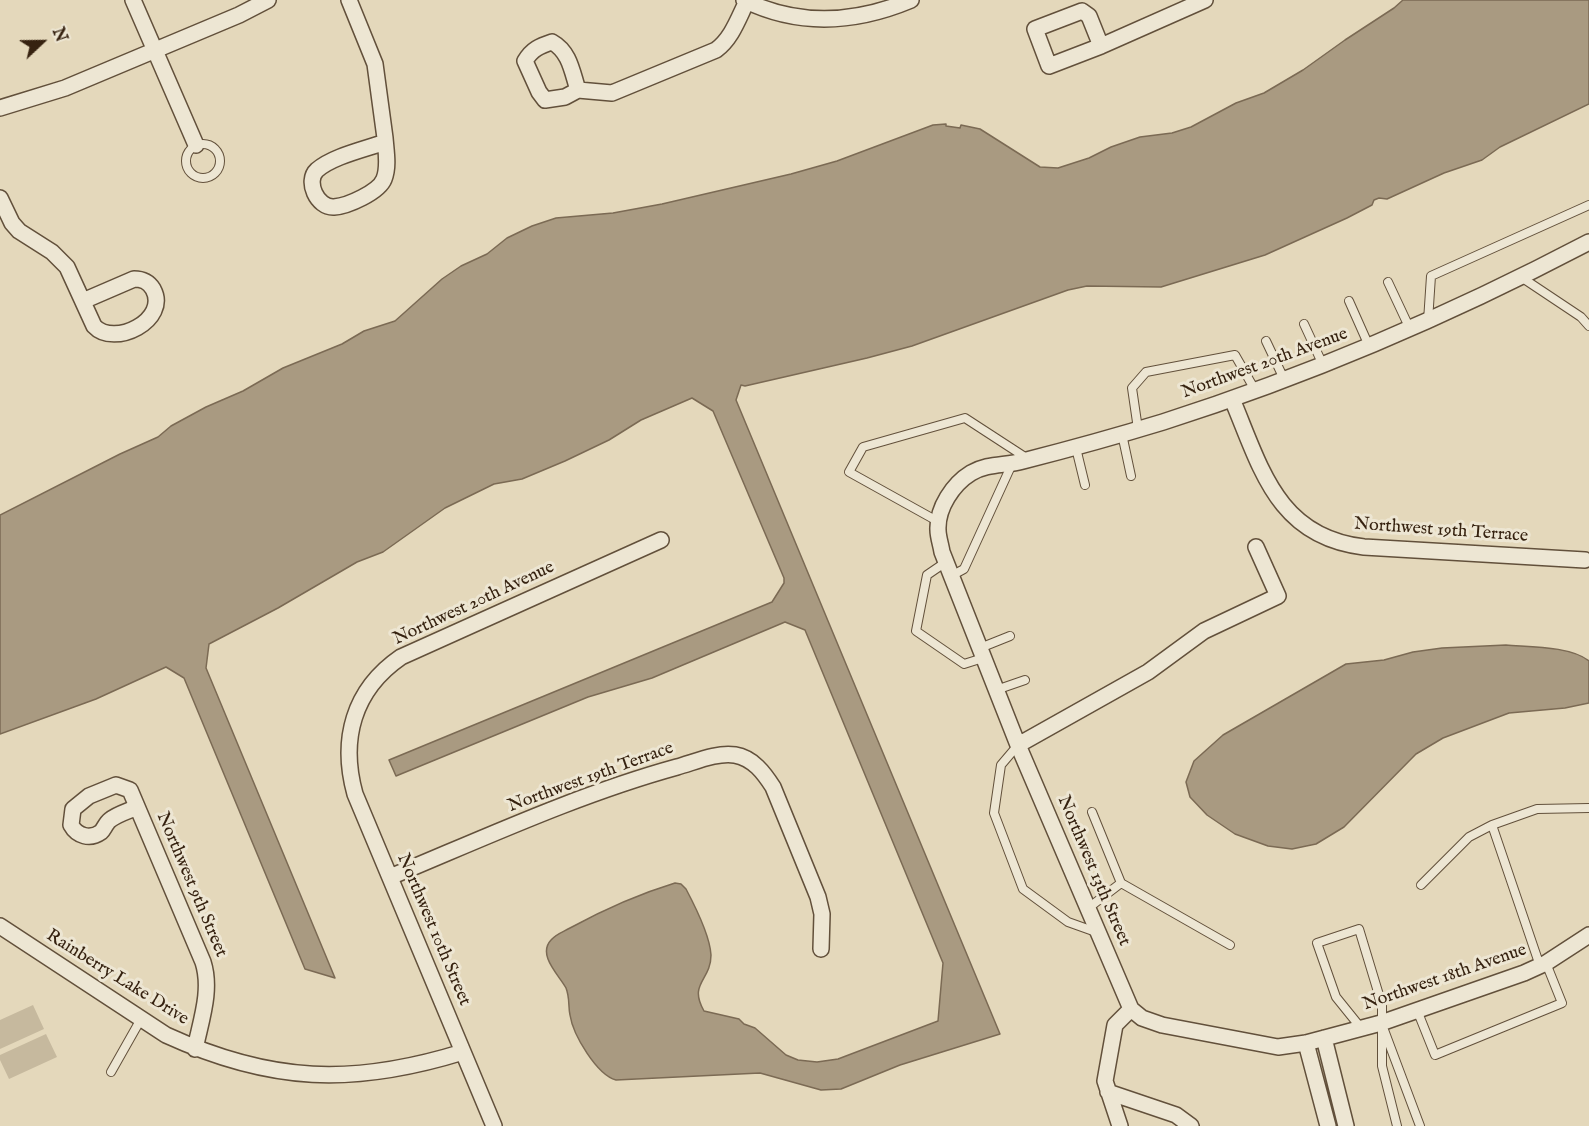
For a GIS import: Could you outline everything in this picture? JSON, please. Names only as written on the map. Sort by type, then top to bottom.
[{"type":"street","points":[[133,0],[196,145]]},
{"type":"street","points":[[0,108],[65,88],[239,15],[268,0]]},
{"type":"street","points":[[349,0],[375,63],[385,142],[387,167],[385,178],[379,188],[367,196],[333,207],[318,199],[312,188],[315,172],[325,164],[385,142]]},
{"type":"street","points":[[578,90],[612,93],[716,50],[725,44],[746,1],[778,13],[818,20],[867,15],[911,0]]},
{"type":"street","points":[[1101,46],[1205,0]]},
{"type":"street","points":[[0,198],[12,223],[19,231],[60,259],[67,267],[94,326],[99,332],[123,333],[150,318],[158,304],[151,285],[142,279],[134,279],[83,301]]},
{"type":"street","name":"Northwest 20th Avenue","points":[[948,496],[961,481],[980,469],[1029,460],[1122,434],[1232,399],[1369,346],[1428,321],[1589,242]]},
{"type":"street","name":"Northwest 19th Terrace","points":[[1232,399],[1269,486],[1281,504],[1297,519],[1323,537],[1343,545],[1364,548],[1585,560]]},
{"type":"street","name":"Northwest 13th Street","points":[[948,496],[938,528],[948,569],[1018,745],[1131,1009]]},
{"type":"street","name":"Northwest 20th Avenue","points":[[348,746],[351,727],[366,692],[378,676],[401,657],[661,540]]},
{"type":"street","points":[[1018,745],[1148,672],[1204,630],[1278,596],[1256,547]]},
{"type":"street","name":"Northwest 10th Street","points":[[348,746],[350,776],[355,794],[494,1126]]},
{"type":"street","name":"Northwest 19th Terrace","points":[[390,877],[600,792],[715,756],[736,755],[750,761],[763,771],[773,787],[818,897],[822,914],[821,949]]},
{"type":"street","name":"Northwest 9th Street","points":[[137,807],[206,972],[206,993],[195,1049]]},
{"type":"street","name":"Rainberry Lake Drive","points":[[0,926],[166,1035],[195,1049],[244,1064],[282,1072],[347,1075],[387,1072],[425,1064],[463,1052]]},
{"type":"street","name":"Northwest 18th Avenue","points":[[1306,1043],[1381,1023],[1524,973],[1543,964],[1589,935]]},
{"type":"street","points":[[1120,1126],[1105,1081],[1115,1024],[1131,1009],[1142,1018],[1162,1025],[1278,1047],[1306,1043],[1328,1126]]},
{"type":"street","points":[[1324,1038],[1346,1126]]},
{"type":"street","points":[[1108,1092],[1176,1115],[1191,1126]]},
{"type":"lane","points":[[208,144],[218,152],[219,170],[210,178],[198,178],[192,175],[186,165],[187,153],[196,145],[208,144]]},
{"type":"lane","points":[[1428,321],[1431,276],[1589,205]]},
{"type":"lane","points":[[1521,277],[1581,317],[1589,326]]},
{"type":"lane","points":[[1388,282],[1410,329]]},
{"type":"lane","points":[[1349,301],[1369,346]]},
{"type":"lane","points":[[1304,324],[1323,364]]},
{"type":"lane","points":[[1266,341],[1284,379]]},
{"type":"lane","points":[[1137,429],[1132,388],[1146,372],[1235,355],[1255,390]]},
{"type":"lane","points":[[939,522],[849,472],[863,447],[965,418],[1029,460]]},
{"type":"lane","points":[[1122,434],[1131,476]]},
{"type":"lane","points":[[1076,448],[1085,485]]},
{"type":"lane","points":[[1010,636],[964,664],[916,631],[927,575],[948,569],[964,569],[1012,464]]},
{"type":"lane","points":[[996,690],[1025,680]]},
{"type":"lane","points":[[1018,745],[1002,765],[994,813],[1023,889],[1068,922],[1097,933]]},
{"type":"lane","points":[[1421,885],[1469,837],[1491,825],[1537,809],[1589,808]]},
{"type":"lane","points":[[1092,812],[1121,883],[1230,945]]},
{"type":"lane","points":[[1417,1010],[1435,1055],[1562,1003],[1543,964],[1491,825]]},
{"type":"lane","points":[[1087,909],[1121,883]]},
{"type":"lane","points":[[1361,1028],[1336,998],[1317,943],[1359,929],[1382,1005],[1382,1066],[1397,1126]]},
{"type":"lane","points":[[111,1072],[141,1019]]},
{"type":"lane","points":[[1381,1023],[1420,1126]]},
{"type":"shaded area","points":[[1403,0],[1589,0],[1589,104],[1500,147],[1482,160],[1444,173],[1387,199],[1374,200],[1372,205],[1347,218],[1265,255],[1161,287],[1087,286],[1068,290],[912,346],[745,386],[741,385],[736,400],[1000,1034],[900,1065],[841,1089],[821,1090],[760,1073],[616,1080],[601,1071],[594,1063],[576,1033],[570,1015],[566,988],[551,965],[546,952],[547,946],[555,936],[608,909],[675,883],[681,884],[686,889],[702,921],[710,947],[710,964],[698,994],[704,1011],[739,1019],[744,1024],[755,1028],[786,1055],[798,1060],[817,1062],[838,1059],[938,1021],[943,963],[805,630],[785,622],[652,678],[588,697],[396,776],[389,760],[772,602],[784,583],[784,578],[713,411],[692,398],[641,420],[609,440],[565,461],[522,479],[494,484],[445,508],[383,552],[357,562],[278,608],[209,644],[206,668],[335,978],[305,969],[184,678],[166,667],[96,699],[0,734],[0,515],[158,437],[171,426],[243,391],[283,368],[342,344],[364,331],[395,321],[442,279],[461,266],[487,254],[507,238],[556,218],[613,213],[662,204],[791,174],[837,161],[933,125],[946,124],[946,126],[960,128],[961,125],[980,129],[1040,167],[1058,168],[1140,137],[1172,133],[1191,127],[1236,103],[1264,93],[1303,70]]},
{"type":"shaded area","points":[[1506,645],[1572,652],[1589,661],[1589,703],[1565,708],[1509,713],[1443,738],[1416,754],[1344,827],[1316,844],[1292,849],[1268,846],[1235,834],[1207,815],[1190,797],[1186,782],[1194,761],[1223,735],[1346,664],[1384,660],[1413,652],[1442,648]]},
{"type":"shaded area","points":[[33,1005],[44,1029],[0,1049],[0,1020]]},
{"type":"shaded area","points":[[46,1034],[57,1057],[9,1079],[0,1055]]}]
